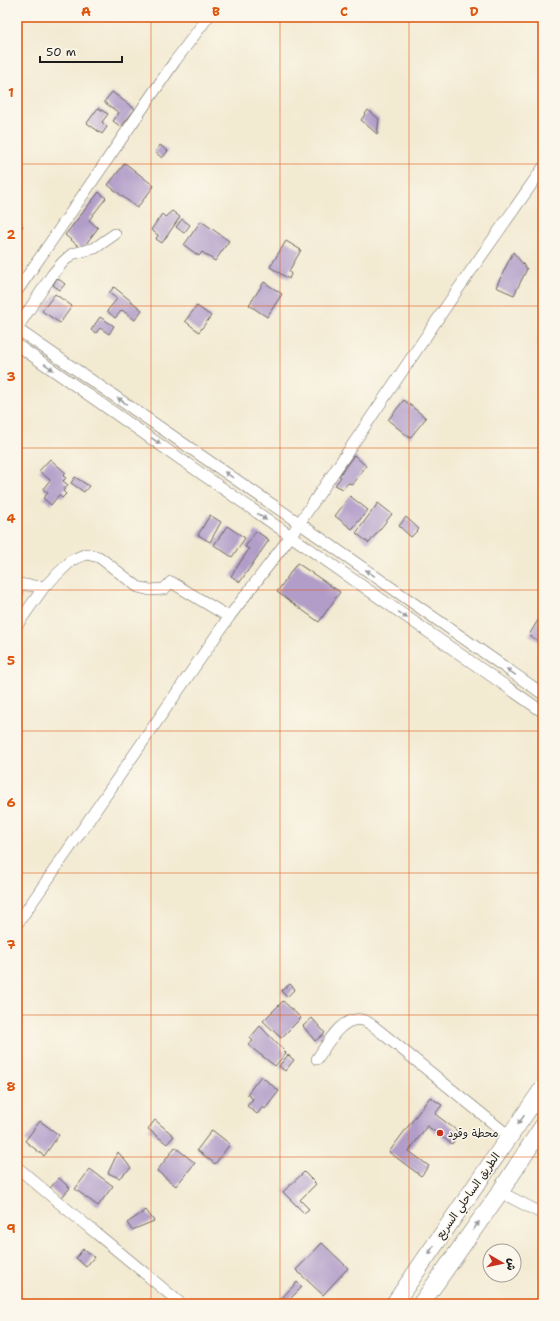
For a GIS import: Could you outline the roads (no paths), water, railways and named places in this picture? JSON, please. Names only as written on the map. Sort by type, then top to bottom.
[{"type":"highway","name":"الطريق الساحلي السريع","points":[[394,1304],[543,1088]]},
{"type":"highway","name":"الطريق الساحلي السريع","points":[[421,1304],[500,1192],[543,1126]]},
{"type":"street","points":[[17,291],[175,61],[208,17]]},
{"type":"street","points":[[17,924],[229,617],[290,537],[451,299],[543,168]]},
{"type":"street","points":[[115,234],[96,248],[72,254],[63,262],[52,275],[17,329],[299,523],[543,694]]},
{"type":"street","points":[[17,345],[290,537],[543,712]]},
{"type":"street","points":[[174,454],[183,443]]},
{"type":"street","points":[[17,625],[44,587],[72,560],[86,554],[99,557],[138,588],[150,590],[164,589],[170,582],[229,617]]},
{"type":"street","points":[[17,584],[44,587]]},
{"type":"street","points":[[381,600],[389,586]]},
{"type":"street","points":[[317,1059],[340,1028],[352,1021],[364,1020],[510,1136]]},
{"type":"street","points":[[17,1167],[60,1204],[136,1265],[180,1304]]},
{"type":"street","points":[[500,1192],[543,1214]]},
{"type":"place","name":"محطة وقود","points":[[440,1133]]}]
